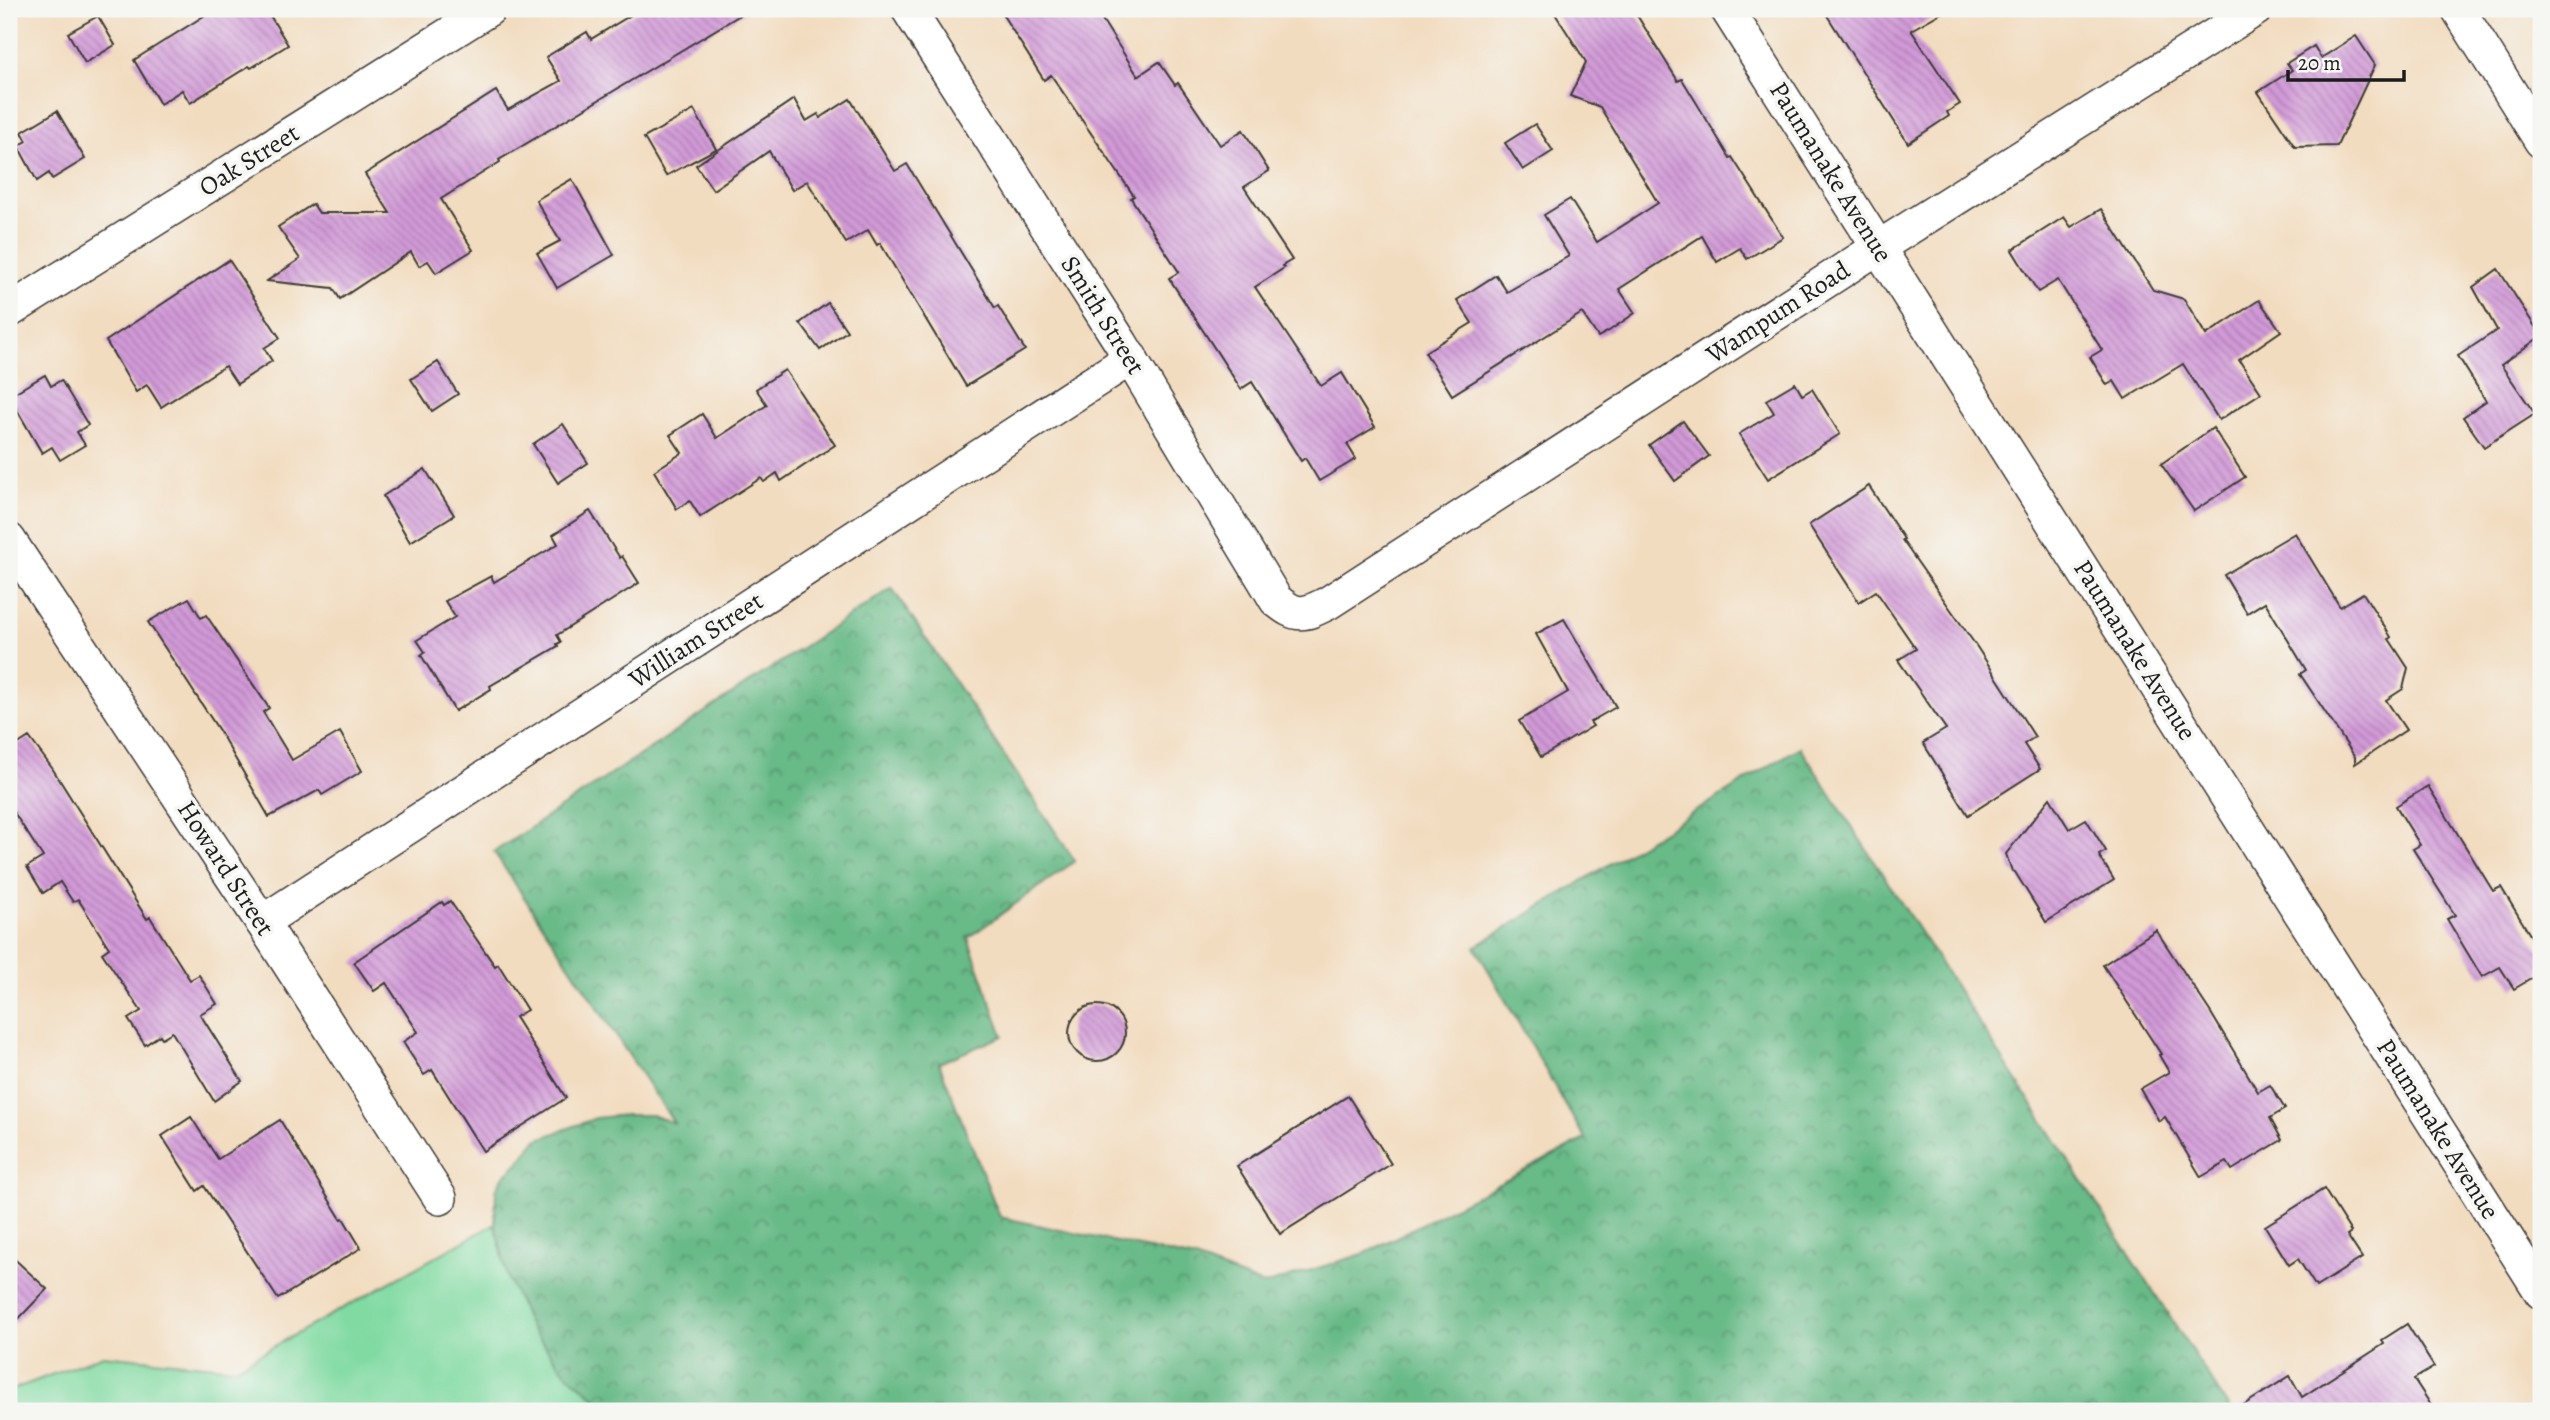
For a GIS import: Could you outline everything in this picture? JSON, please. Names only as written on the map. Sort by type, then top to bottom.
[{"type":"street","name":"Oak Street","points":[[9,311],[489,9]]},
{"type":"street","name":"Smith Street","points":[[908,9],[1130,358],[1276,600],[1288,611],[1301,614]]},
{"type":"street","name":"Paumanake Avenue","points":[[1727,9],[2541,1293]]},
{"type":"street","name":"Wampum Road","points":[[1301,614],[1328,603],[1879,247],[2256,9]]},
{"type":"street","points":[[2458,9],[2541,141]]},
{"type":"street","name":"William Street","points":[[262,922],[1130,358]]},
{"type":"street","name":"Howard Street","points":[[9,540],[262,922],[440,1198]]},
{"type":"green space","points":[[892,588],[1075,861],[968,938],[1003,1036],[939,1063],[1000,1217],[1195,1259],[1264,1285],[1366,1253],[1585,1139],[1475,947],[1800,747],[2231,1411],[674,1411],[603,1404],[567,1374],[530,1327],[507,1275],[495,1224],[496,1190],[503,1177],[536,1140],[596,1118],[652,1115],[674,1123],[494,852]]},
{"type":"green space","points":[[495,1224],[507,1275],[603,1404],[674,1411],[9,1411],[9,1391],[103,1355],[235,1368]]},
{"type":"building","points":[[215,9],[266,9],[288,45],[190,103],[182,90],[160,104],[134,60]]},
{"type":"building","points":[[641,9],[750,9],[499,160],[500,162],[441,199],[473,250],[436,273],[428,261],[419,266],[411,252],[340,299],[333,288],[267,281],[300,259],[278,227],[313,204],[319,213],[390,213],[365,174],[496,91],[508,110],[561,81],[546,57],[587,32],[591,39]]},
{"type":"building","points":[[999,9],[1078,9],[1083,18],[1096,10],[1138,76],[1159,62],[1175,85],[1178,83],[1220,145],[1243,130],[1269,171],[1244,187],[1292,260],[1255,287],[1321,386],[1342,373],[1375,427],[1347,444],[1356,459],[1319,481],[1305,458],[1301,461],[1252,382],[1241,389],[1169,278],[1179,272],[1131,198],[1134,196],[1051,75],[1044,80]]},
{"type":"building","points":[[1552,9],[1633,9],[1678,81],[1682,79],[1730,158],[1732,157],[1783,237],[1747,259],[1740,248],[1717,262],[1702,236],[1619,289],[1635,313],[1609,331],[1598,337],[1582,313],[1452,395],[1425,352],[1472,323],[1457,300],[1496,275],[1507,292],[1569,256],[1544,215],[1570,199],[1597,242],[1658,203],[1600,107],[1570,96],[1586,62]]},
{"type":"building","points":[[1823,9],[1948,9],[1911,30],[1960,104],[1947,112],[1949,116],[1908,143]]},
{"type":"building","points":[[98,16],[115,45],[85,63],[68,33]]},
{"type":"building","points":[[2356,36],[2375,65],[2337,146],[2295,147],[2258,92],[2292,70],[2287,63],[2314,46],[2321,58]]},
{"type":"building","points":[[794,99],[806,121],[818,114],[820,118],[850,99],[895,171],[907,164],[995,308],[998,306],[1025,350],[966,386],[880,243],[877,245],[868,230],[846,243],[807,181],[792,190],[769,151],[713,190],[696,165]]},
{"type":"building","points":[[694,110],[716,149],[666,176],[644,138]]},
{"type":"building","points":[[57,111],[85,159],[52,179],[49,173],[37,181],[18,146],[27,141],[22,132]]},
{"type":"building","points":[[1535,124],[1553,151],[1523,170],[1505,143]]},
{"type":"building","points":[[572,179],[614,255],[557,288],[537,253],[560,241],[536,200]]},
{"type":"building","points":[[2101,209],[2153,290],[2184,299],[2206,335],[2259,300],[2281,331],[2239,360],[2261,393],[2219,420],[2183,364],[2125,399],[2114,381],[2107,385],[2090,357],[2102,350],[2058,280],[2038,292],[2012,250],[2064,217],[2071,227]]},
{"type":"building","points":[[229,260],[280,338],[264,348],[272,361],[237,384],[225,366],[161,407],[147,385],[136,392],[106,341]]},
{"type":"building","points":[[2498,269],[2541,336],[2501,365],[2535,414],[2484,447],[2463,417],[2486,401],[2458,356],[2497,330],[2473,287]]},
{"type":"building","points":[[828,303],[847,331],[820,350],[800,323]]},
{"type":"building","points":[[438,362],[458,394],[432,411],[411,379]]},
{"type":"building","points":[[785,370],[835,445],[781,481],[777,473],[764,482],[761,478],[700,517],[690,501],[677,509],[654,471],[682,453],[670,435],[702,414],[717,438],[767,405],[756,389]]},
{"type":"building","points":[[45,375],[51,386],[61,380],[88,425],[77,432],[85,445],[60,460],[52,447],[42,453],[9,396]]},
{"type":"building","points":[[1795,383],[1802,395],[1812,389],[1840,434],[1768,479],[1739,434],[1774,413],[1766,400]]},
{"type":"building","points":[[1683,421],[1709,456],[1675,481],[1649,445]]},
{"type":"building","points":[[563,424],[588,463],[558,483],[533,444]]},
{"type":"building","points":[[2213,428],[2245,477],[2194,511],[2161,464]]},
{"type":"building","points":[[425,469],[454,515],[410,542],[383,496]]},
{"type":"building","points":[[1869,486],[1904,539],[1902,540],[1977,647],[2035,737],[2024,744],[2040,769],[1968,815],[1923,743],[1946,729],[1898,660],[1916,649],[1876,591],[1859,602],[1809,525]]},
{"type":"building","points":[[590,511],[639,583],[557,635],[561,642],[558,646],[490,686],[491,689],[455,711],[421,655],[425,652],[417,640],[455,617],[445,601],[491,576],[494,582],[558,544],[553,535]]},
{"type":"building","points":[[2295,533],[2340,607],[2363,593],[2408,668],[2403,689],[2386,700],[2406,730],[2355,764],[2355,757],[2300,674],[2306,670],[2265,602],[2247,613],[2224,575]]},
{"type":"building","points":[[189,598],[201,618],[206,615],[269,708],[263,712],[292,760],[340,732],[362,771],[322,795],[319,790],[269,817],[220,732],[148,622]]},
{"type":"building","points":[[1564,619],[1616,707],[1590,722],[1593,726],[1541,757],[1519,721],[1568,692],[1536,634]]},
{"type":"building","points":[[29,737],[52,768],[147,919],[150,917],[190,980],[199,975],[217,1004],[200,1014],[242,1081],[214,1101],[172,1032],[162,1038],[160,1035],[145,1045],[128,1019],[141,1011],[102,953],[109,948],[78,899],[73,902],[60,882],[43,893],[27,867],[43,857],[9,805],[9,750]]},
{"type":"building","points":[[2428,786],[2493,891],[2501,887],[2541,953],[2541,973],[2514,989],[2500,967],[2482,977],[2447,919],[2455,915],[2413,849],[2420,845],[2396,806]]},
{"type":"building","points":[[2050,798],[2069,829],[2086,819],[2106,851],[2099,855],[2114,880],[2046,922],[2012,871],[2006,854]]},
{"type":"building","points":[[450,901],[495,966],[498,964],[527,1010],[515,1017],[566,1098],[483,1151],[432,1070],[424,1075],[403,1042],[418,1032],[386,983],[374,991],[354,962],[442,902],[444,905]]},
{"type":"building","points":[[2156,930],[2211,1013],[2258,1092],[2270,1085],[2285,1109],[2270,1118],[2282,1140],[2232,1170],[2227,1162],[2201,1177],[2165,1117],[2159,1121],[2140,1089],[2169,1072],[2159,1055],[2161,1054],[2103,965]]},
{"type":"building","points":[[1097,1005],[1108,1007],[1117,1013],[1123,1022],[1123,1044],[1117,1053],[1108,1059],[1097,1061],[1086,1059],[1077,1053],[1071,1044],[1069,1033],[1071,1022],[1077,1013],[1086,1007]]},
{"type":"building","points":[[1348,1096],[1391,1164],[1280,1234],[1237,1166]]},
{"type":"building","points":[[191,1117],[218,1159],[280,1120],[361,1248],[278,1299],[204,1186],[197,1191],[162,1136]]},
{"type":"building","points":[[2324,1189],[2351,1232],[2347,1235],[2362,1258],[2316,1287],[2298,1259],[2289,1265],[2265,1226]]},
{"type":"building","points":[[9,1254],[47,1289],[9,1329]]},
{"type":"building","points":[[2407,1324],[2434,1367],[2414,1379],[2435,1411],[2234,1411],[2290,1376],[2302,1397],[2384,1344],[2382,1340]]}]
